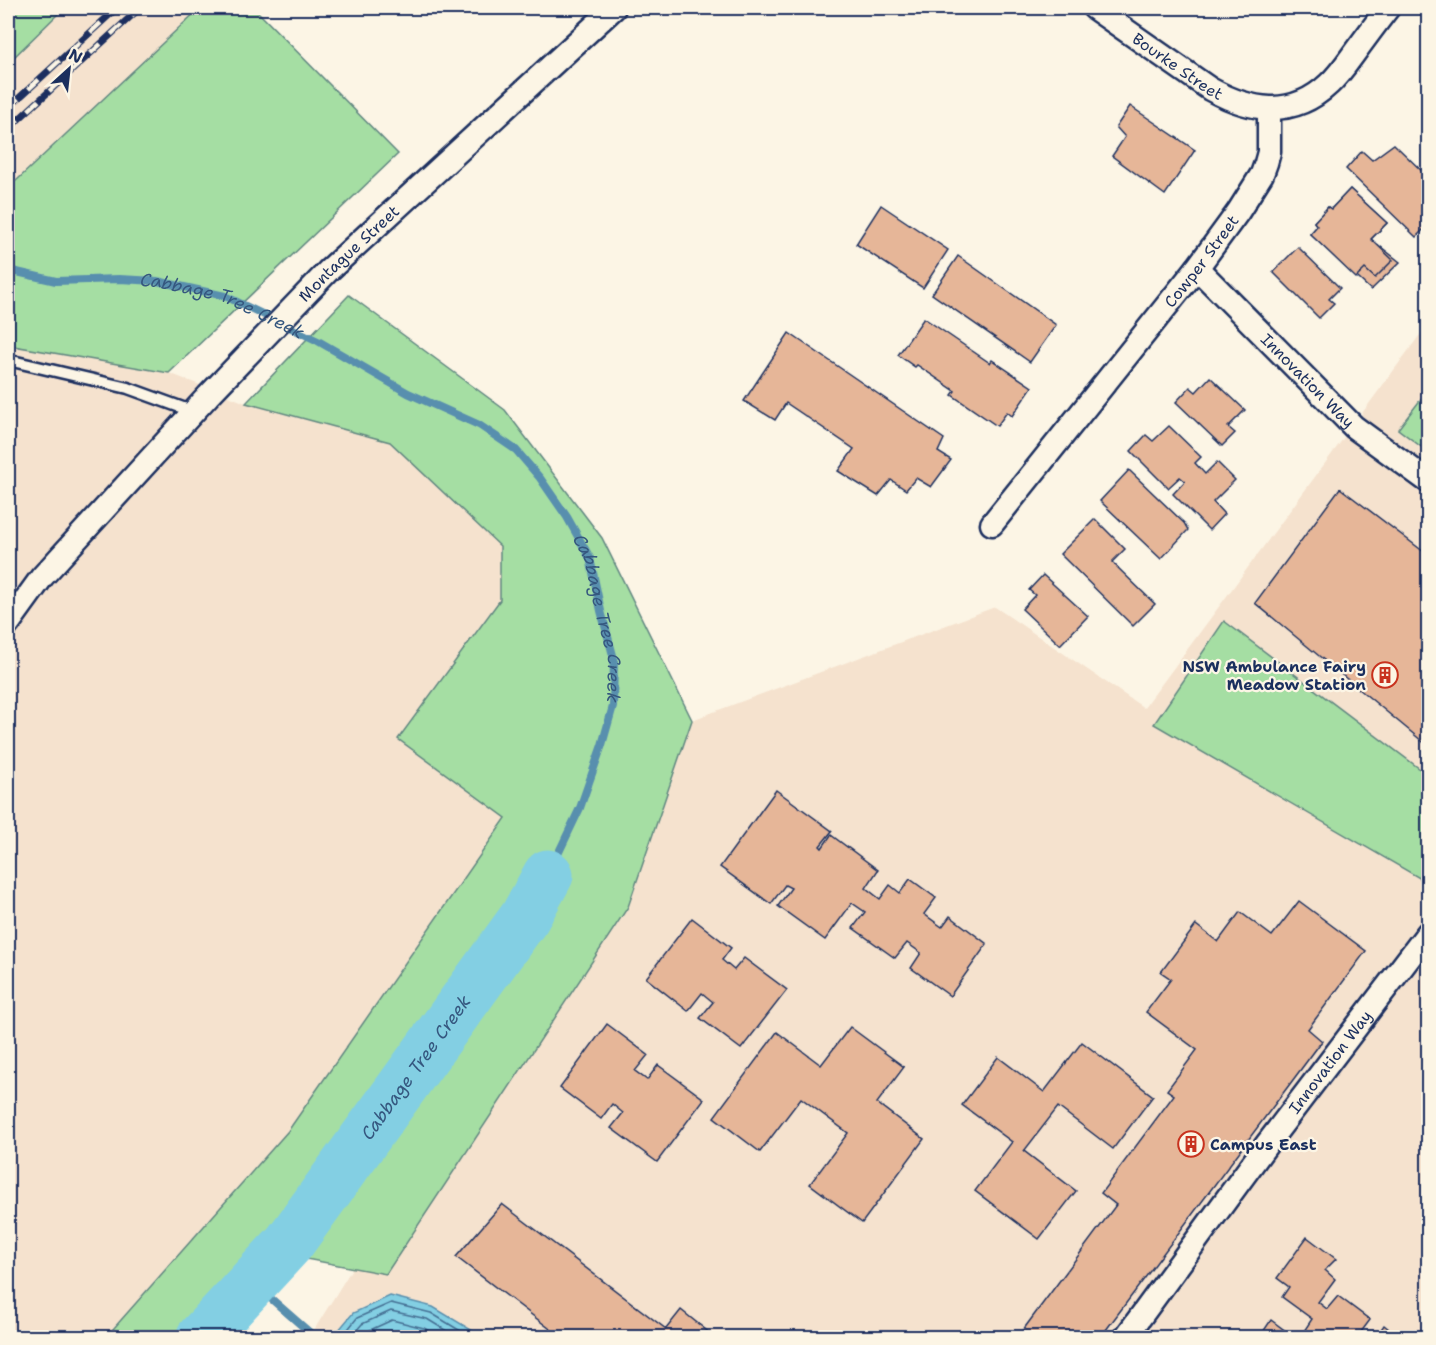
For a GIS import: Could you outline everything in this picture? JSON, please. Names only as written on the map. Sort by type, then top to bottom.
[{"type":"street","name":"Montague Street","points":[[8,624],[42,577],[315,284],[614,8]]},
{"type":"street","name":"Bourke Street","points":[[1094,8],[1210,89],[1248,106],[1269,109]]},
{"type":"street","points":[[1269,109],[1300,102],[1316,94],[1330,83],[1388,8]]},
{"type":"street","name":"Cowper Street","points":[[992,524],[1197,268],[1238,212],[1262,174],[1269,152],[1269,109]]},
{"type":"street","name":"Innovation Way","points":[[1197,268],[1354,427],[1428,481]]},
{"type":"street","name":"Innovation Way","points":[[1125,1338],[1267,1144],[1428,933]]},
{"type":"lane","points":[[8,360],[201,404]]},
{"type":"shaded area","points":[[64,8],[200,8],[16,181],[8,179],[8,63]]},
{"type":"shaded area","points":[[1428,324],[1428,1337],[309,1338],[692,720],[995,607],[1144,708]]},
{"type":"shaded area","points":[[8,345],[169,373],[246,403],[390,442],[500,546],[500,600],[398,739],[506,818],[288,1131],[106,1337],[8,1337]]},
{"type":"green space","points":[[8,8],[64,8],[8,63]]},
{"type":"green space","points":[[200,8],[254,8],[398,154],[169,373],[8,345],[8,179],[16,181]]},
{"type":"green space","points":[[349,295],[505,410],[602,538],[692,720],[628,907],[386,1274],[301,1258],[232,1327],[245,1337],[106,1337],[288,1131],[506,818],[398,739],[500,600],[500,546],[390,442],[246,403]]},
{"type":"green space","points":[[1428,390],[1428,452],[1398,429]]},
{"type":"green space","points":[[1224,621],[1428,775],[1428,883],[1154,724]]},
{"type":"water","points":[[390,1296],[433,1307],[480,1337],[333,1337],[353,1313]]},
{"type":"building","points":[[1130,106],[1195,150],[1165,195],[1112,156],[1125,137],[1116,127]]},
{"type":"building","points":[[1394,144],[1428,177],[1428,225],[1416,237],[1346,169],[1362,151],[1372,160]]},
{"type":"building","points":[[1350,189],[1387,223],[1371,239],[1400,262],[1371,290],[1310,234],[1317,226],[1314,222],[1328,207],[1331,209]]},
{"type":"building","points":[[1350,189],[1387,223],[1371,239],[1393,260],[1375,278],[1365,269],[1356,278],[1310,234],[1317,226],[1314,222],[1328,207],[1331,209]]},
{"type":"building","points":[[881,205],[948,250],[923,288],[856,244]]},
{"type":"building","points":[[1298,247],[1340,288],[1329,299],[1334,303],[1319,318],[1273,272]]},
{"type":"building","points":[[958,256],[1056,325],[1030,362],[932,294]]},
{"type":"building","points":[[924,318],[990,363],[992,360],[1032,387],[1012,416],[1007,412],[997,426],[952,395],[955,391],[898,355]]},
{"type":"building","points":[[789,333],[944,439],[938,452],[951,460],[931,487],[916,478],[906,490],[891,480],[878,496],[838,471],[854,449],[786,403],[775,420],[744,401]]},
{"type":"building","points":[[1210,377],[1245,410],[1228,427],[1235,433],[1222,446],[1176,402],[1190,387],[1196,392]]},
{"type":"building","points":[[1169,426],[1201,457],[1195,463],[1205,474],[1217,462],[1235,480],[1213,502],[1224,514],[1209,530],[1173,494],[1185,481],[1180,477],[1168,488],[1131,451],[1146,435],[1153,441]]},
{"type":"building","points":[[1129,470],[1184,523],[1188,530],[1161,559],[1100,501]]},
{"type":"building","name":"NSW Ambulance Fairy Meadow Station","points":[[1340,488],[1428,555],[1428,746],[1255,603]]},
{"type":"building","points":[[1095,519],[1125,549],[1112,562],[1155,604],[1133,626],[1060,554]]},
{"type":"building","points":[[1043,575],[1088,616],[1060,645],[1022,609],[1035,595],[1029,590]]},
{"type":"building","points":[[776,790],[832,831],[820,846],[822,848],[831,835],[878,870],[866,888],[880,899],[890,885],[900,893],[910,879],[936,898],[924,914],[942,927],[950,916],[987,944],[950,996],[911,968],[921,953],[907,943],[895,958],[853,928],[865,912],[852,903],[825,940],[778,906],[791,888],[785,885],[771,904],[720,867]]},
{"type":"building","name":"Campus East","points":[[1299,901],[1366,951],[1308,1029],[1322,1041],[1100,1338],[1024,1338],[1020,1334],[1116,1205],[1101,1193],[1174,1095],[1167,1090],[1197,1050],[1146,1012],[1171,979],[1161,972],[1196,925],[1218,942],[1240,912],[1272,936]]},
{"type":"building","points":[[692,918],[731,948],[722,960],[734,970],[744,958],[787,990],[741,1049],[700,1018],[713,1002],[702,993],[688,1011],[646,978]]},
{"type":"building","points":[[607,1024],[648,1055],[635,1071],[647,1080],[658,1065],[704,1099],[657,1162],[611,1128],[623,1113],[612,1104],[601,1119],[560,1088]]},
{"type":"building","points":[[850,1027],[904,1067],[877,1103],[924,1139],[862,1223],[810,1184],[848,1133],[801,1098],[760,1152],[714,1117],[777,1032],[821,1065]]},
{"type":"building","points":[[1082,1042],[1153,1096],[1113,1149],[1058,1107],[1024,1151],[1076,1191],[1039,1239],[975,1191],[1012,1142],[962,1105],[998,1057],[1044,1092]]},
{"type":"building","points":[[502,1204],[666,1329],[681,1310],[716,1338],[562,1338],[456,1257]]},
{"type":"building","points":[[1307,1237],[1336,1259],[1325,1270],[1335,1279],[1318,1302],[1327,1309],[1338,1296],[1370,1320],[1361,1332],[1367,1338],[1313,1338],[1304,1331],[1312,1319],[1282,1297],[1289,1287],[1277,1278]]},
{"type":"building","points":[[1271,1320],[1287,1332],[1282,1338],[1259,1338]]},
{"type":"building","points":[[1384,1325],[1400,1338],[1375,1338]]},
{"type":"waterway","name":"Cabbage Tree Creek","points":[[8,270],[56,281],[119,279],[157,281],[225,296],[318,341],[408,393],[479,425],[516,450],[540,478],[567,517],[590,558],[614,659],[613,706],[602,745],[580,808],[548,875]]},
{"type":"waterway","name":"Cabbage Tree Creek","points":[[201,1338],[289,1243],[525,917],[548,875]]},
{"type":"waterway","points":[[252,1282],[316,1338]]},
{"type":"railway","points":[[8,108],[117,8]]},
{"type":"railway","points":[[8,129],[140,8]]},
{"type":"place","name":"NSW Ambulance Fairy Meadow Station","points":[[1385,675]]},
{"type":"place","name":"Campus East","points":[[1191,1144]]}]
